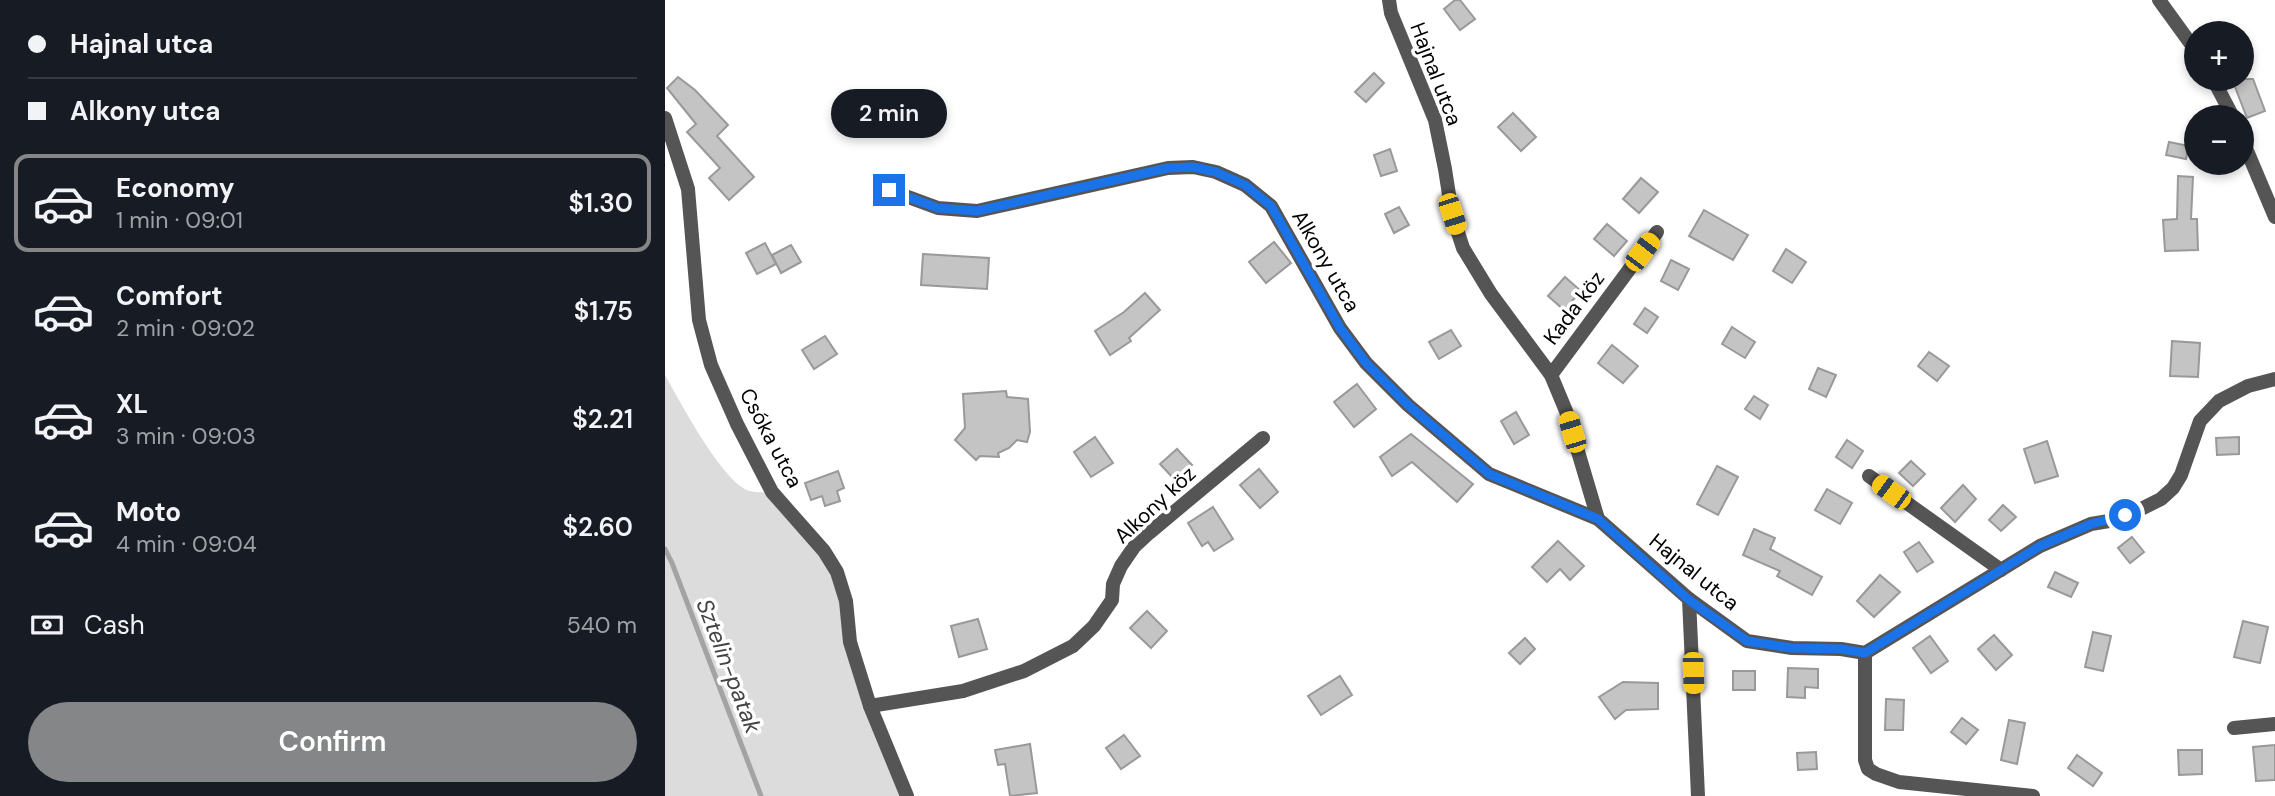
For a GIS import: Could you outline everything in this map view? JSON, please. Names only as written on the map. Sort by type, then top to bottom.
[{"type":"street","name":"Hajnal utca","points":[[1388,0],[1435,120],[1452,214],[1463,248],[1491,294],[1551,375],[1566,411],[1598,519],[1689,600],[1747,641],[1792,648],[1842,649],[1865,653]]},
{"type":"street","points":[[2159,0],[2184,34]]},
{"type":"street","name":"Csóka utca","points":[[665,118],[688,189],[699,320],[711,365],[737,424],[772,492],[824,551],[837,572],[846,601],[850,642],[870,706],[907,796]]},
{"type":"street","name":"Alkony utca","points":[[889,190],[938,208],[977,211],[1168,168],[1193,167],[1216,172],[1245,185],[1271,206],[1340,328],[1366,363],[1408,405],[1489,474],[1598,519]]},
{"type":"street","points":[[2254,167],[2275,217]]},
{"type":"street","name":"Kada köz","points":[[1551,375],[1657,232]]},
{"type":"street","points":[[2033,796],[1899,782],[1876,775],[1868,769],[1865,760],[1865,653],[2040,546],[2070,532],[2109,521],[2161,499],[2173,488],[2181,475],[2200,421],[2209,411],[2219,401],[2248,386],[2275,379]]},
{"type":"street","name":"Alkony köz","points":[[870,706],[963,691],[1024,671],[1073,646],[1094,626],[1112,600],[1113,584],[1121,566],[1134,548],[1263,438]]},
{"type":"street","points":[[1869,476],[2001,570]]},
{"type":"street","points":[[1689,600],[1698,796]]},
{"type":"street","points":[[2234,728],[2275,724]]},
{"type":"shaded area","points":[[665,375],[703,440],[728,474],[750,491],[772,492],[837,572],[850,642],[907,796],[665,796]]},
{"type":"building","points":[[1455,0],[1460,0],[1475,19],[1460,30],[1444,9]]},
{"type":"building","points":[[1374,73],[1384,83],[1366,102],[1355,92]]},
{"type":"building","points":[[678,77],[695,90],[728,125],[717,136],[754,177],[729,200],[709,178],[720,168],[687,132],[696,124],[667,88]]},
{"type":"building","points":[[2254,82],[2265,111],[2254,115],[2254,105],[2242,105],[2237,91],[2254,91]]},
{"type":"building","points":[[1513,113],[1536,137],[1521,151],[1498,127]]},
{"type":"building","points":[[2169,142],[2184,145],[2184,159],[2166,155]]},
{"type":"building","points":[[1390,149],[1397,171],[1381,176],[1374,155]]},
{"type":"building","points":[[2178,176],[2193,177],[2191,219],[2197,219],[2198,250],[2165,251],[2163,220],[2177,219]]},
{"type":"building","points":[[1641,178],[1658,192],[1639,213],[1623,199]]},
{"type":"building","points":[[1399,207],[1409,225],[1394,233],[1385,214]]},
{"type":"building","points":[[1704,210],[1748,235],[1733,260],[1689,236]]},
{"type":"building","points":[[1607,224],[1627,241],[1614,256],[1594,239]]},
{"type":"building","points":[[1274,242],[1291,263],[1266,283],[1249,262]]},
{"type":"building","points":[[765,243],[776,264],[757,274],[746,253]]},
{"type":"building","points":[[791,245],[801,262],[781,273],[772,255]]},
{"type":"building","points":[[1786,249],[1806,262],[1792,283],[1773,271]]},
{"type":"building","points":[[923,254],[989,258],[987,289],[921,285]]},
{"type":"building","points":[[1671,260],[1689,269],[1678,290],[1661,281]]},
{"type":"building","points":[[1565,277],[1581,291],[1564,310],[1548,296]]},
{"type":"building","points":[[1145,293],[1160,310],[1129,338],[1131,341],[1110,355],[1095,331],[1124,312]]},
{"type":"building","points":[[1645,308],[1658,317],[1647,333],[1634,324]]},
{"type":"building","points":[[1732,327],[1755,342],[1745,358],[1722,344]]},
{"type":"building","points":[[1451,330],[1461,346],[1439,359],[1429,342]]},
{"type":"building","points":[[825,336],[837,354],[814,369],[802,350]]},
{"type":"building","points":[[2172,341],[2200,343],[2198,377],[2170,376]]},
{"type":"building","points":[[1612,345],[1638,366],[1623,383],[1598,363]]},
{"type":"building","points":[[1929,352],[1949,366],[1937,381],[1918,366]]},
{"type":"building","points":[[1818,368],[1836,375],[1826,397],[1809,389]]},
{"type":"building","points":[[1357,384],[1376,409],[1354,427],[1334,402]]},
{"type":"building","points":[[1006,391],[1007,397],[1028,399],[1030,432],[1027,442],[1017,440],[998,453],[999,457],[980,456],[976,460],[955,440],[965,428],[963,394]]},
{"type":"building","points":[[1754,396],[1768,405],[1760,419],[1745,409]]},
{"type":"building","points":[[1516,412],[1529,435],[1514,444],[1501,421]]},
{"type":"building","points":[[1411,434],[1473,484],[1457,502],[1412,462],[1392,476],[1380,457]]},
{"type":"building","points":[[1095,437],[1113,463],[1091,477],[1074,452]]},
{"type":"building","points":[[2239,437],[2239,454],[2217,455],[2216,438]]},
{"type":"building","points":[[1847,440],[1863,451],[1852,468],[1836,457]]},
{"type":"building","points":[[2047,441],[2058,476],[2035,483],[2024,449]]},
{"type":"building","points":[[1177,449],[1192,465],[1175,480],[1160,464]]},
{"type":"building","points":[[1911,461],[1925,474],[1913,486],[1899,473]]},
{"type":"building","points":[[1717,466],[1738,477],[1718,515],[1697,504]]},
{"type":"building","points":[[1259,469],[1278,492],[1260,508],[1240,485]]},
{"type":"building","points":[[838,471],[844,488],[837,491],[840,501],[825,506],[822,496],[811,500],[805,483]]},
{"type":"building","points":[[1963,485],[1976,499],[1955,522],[1941,508]]},
{"type":"building","points":[[1827,489],[1852,503],[1840,524],[1815,510]]},
{"type":"building","points":[[2003,505],[2016,517],[2001,531],[1989,520]]},
{"type":"building","points":[[1213,507],[1233,539],[1214,551],[1208,542],[1202,546],[1188,523]]},
{"type":"building","points":[[1754,529],[1775,538],[1770,549],[1822,577],[1812,595],[1777,576],[1780,571],[1743,555]]},
{"type":"building","points":[[2132,537],[2144,552],[2130,563],[2118,548]]},
{"type":"building","points":[[1558,541],[1584,566],[1570,580],[1560,569],[1547,582],[1532,567]]},
{"type":"building","points":[[1919,542],[1933,562],[1917,572],[1904,552]]},
{"type":"building","points":[[2055,572],[2078,583],[2071,597],[2048,587]]},
{"type":"building","points":[[1880,575],[1900,592],[1874,617],[1857,601]]},
{"type":"building","points":[[1147,611],[1167,631],[1151,648],[1130,628]]},
{"type":"building","points":[[978,619],[987,649],[959,657],[951,626]]},
{"type":"building","points":[[2243,621],[2268,627],[2260,663],[2234,657]]},
{"type":"building","points":[[2093,632],[2111,636],[2103,671],[2085,667]]},
{"type":"building","points":[[1994,635],[2012,655],[1996,670],[1978,649]]},
{"type":"building","points":[[1930,636],[1948,661],[1931,673],[1913,648]]},
{"type":"building","points":[[1525,638],[1535,649],[1520,664],[1509,653]]},
{"type":"building","points":[[1788,668],[1818,669],[1818,688],[1805,687],[1805,698],[1787,697]]},
{"type":"building","points":[[1733,671],[1755,671],[1755,690],[1733,690]]},
{"type":"building","points":[[1340,676],[1352,695],[1321,715],[1308,696]]},
{"type":"building","points":[[1623,682],[1658,683],[1658,709],[1626,710],[1615,719],[1599,697]]},
{"type":"building","points":[[1886,699],[1904,700],[1903,730],[1885,730]]},
{"type":"building","points":[[1962,718],[1978,730],[1966,744],[1951,732]]},
{"type":"building","points":[[2009,720],[2025,723],[2017,764],[2001,760]]},
{"type":"building","points":[[1124,735],[1140,756],[1121,769],[1106,748]]},
{"type":"building","points":[[1030,744],[1037,793],[1010,796],[1005,764],[998,765],[995,750]]},
{"type":"building","points":[[2275,745],[2275,780],[2256,781],[2253,747]]},
{"type":"building","points":[[2178,750],[2202,750],[2202,774],[2179,775]]},
{"type":"building","points":[[1816,752],[1817,769],[1798,770],[1797,753]]},
{"type":"building","points":[[2077,755],[2102,773],[2093,786],[2068,768]]},
{"type":"waterway","name":"Sztelin-patak","points":[[665,549],[761,796]]},
{"type":"route","points":[[889,190],[938,208],[977,211],[1168,168],[1193,167],[1216,172],[1245,185],[1271,206],[1340,328],[1366,363],[1408,405],[1489,474],[1598,519],[1689,600],[1747,641],[1792,648],[1842,649],[1865,653],[2040,546],[2091,524],[2125,515]]}]
